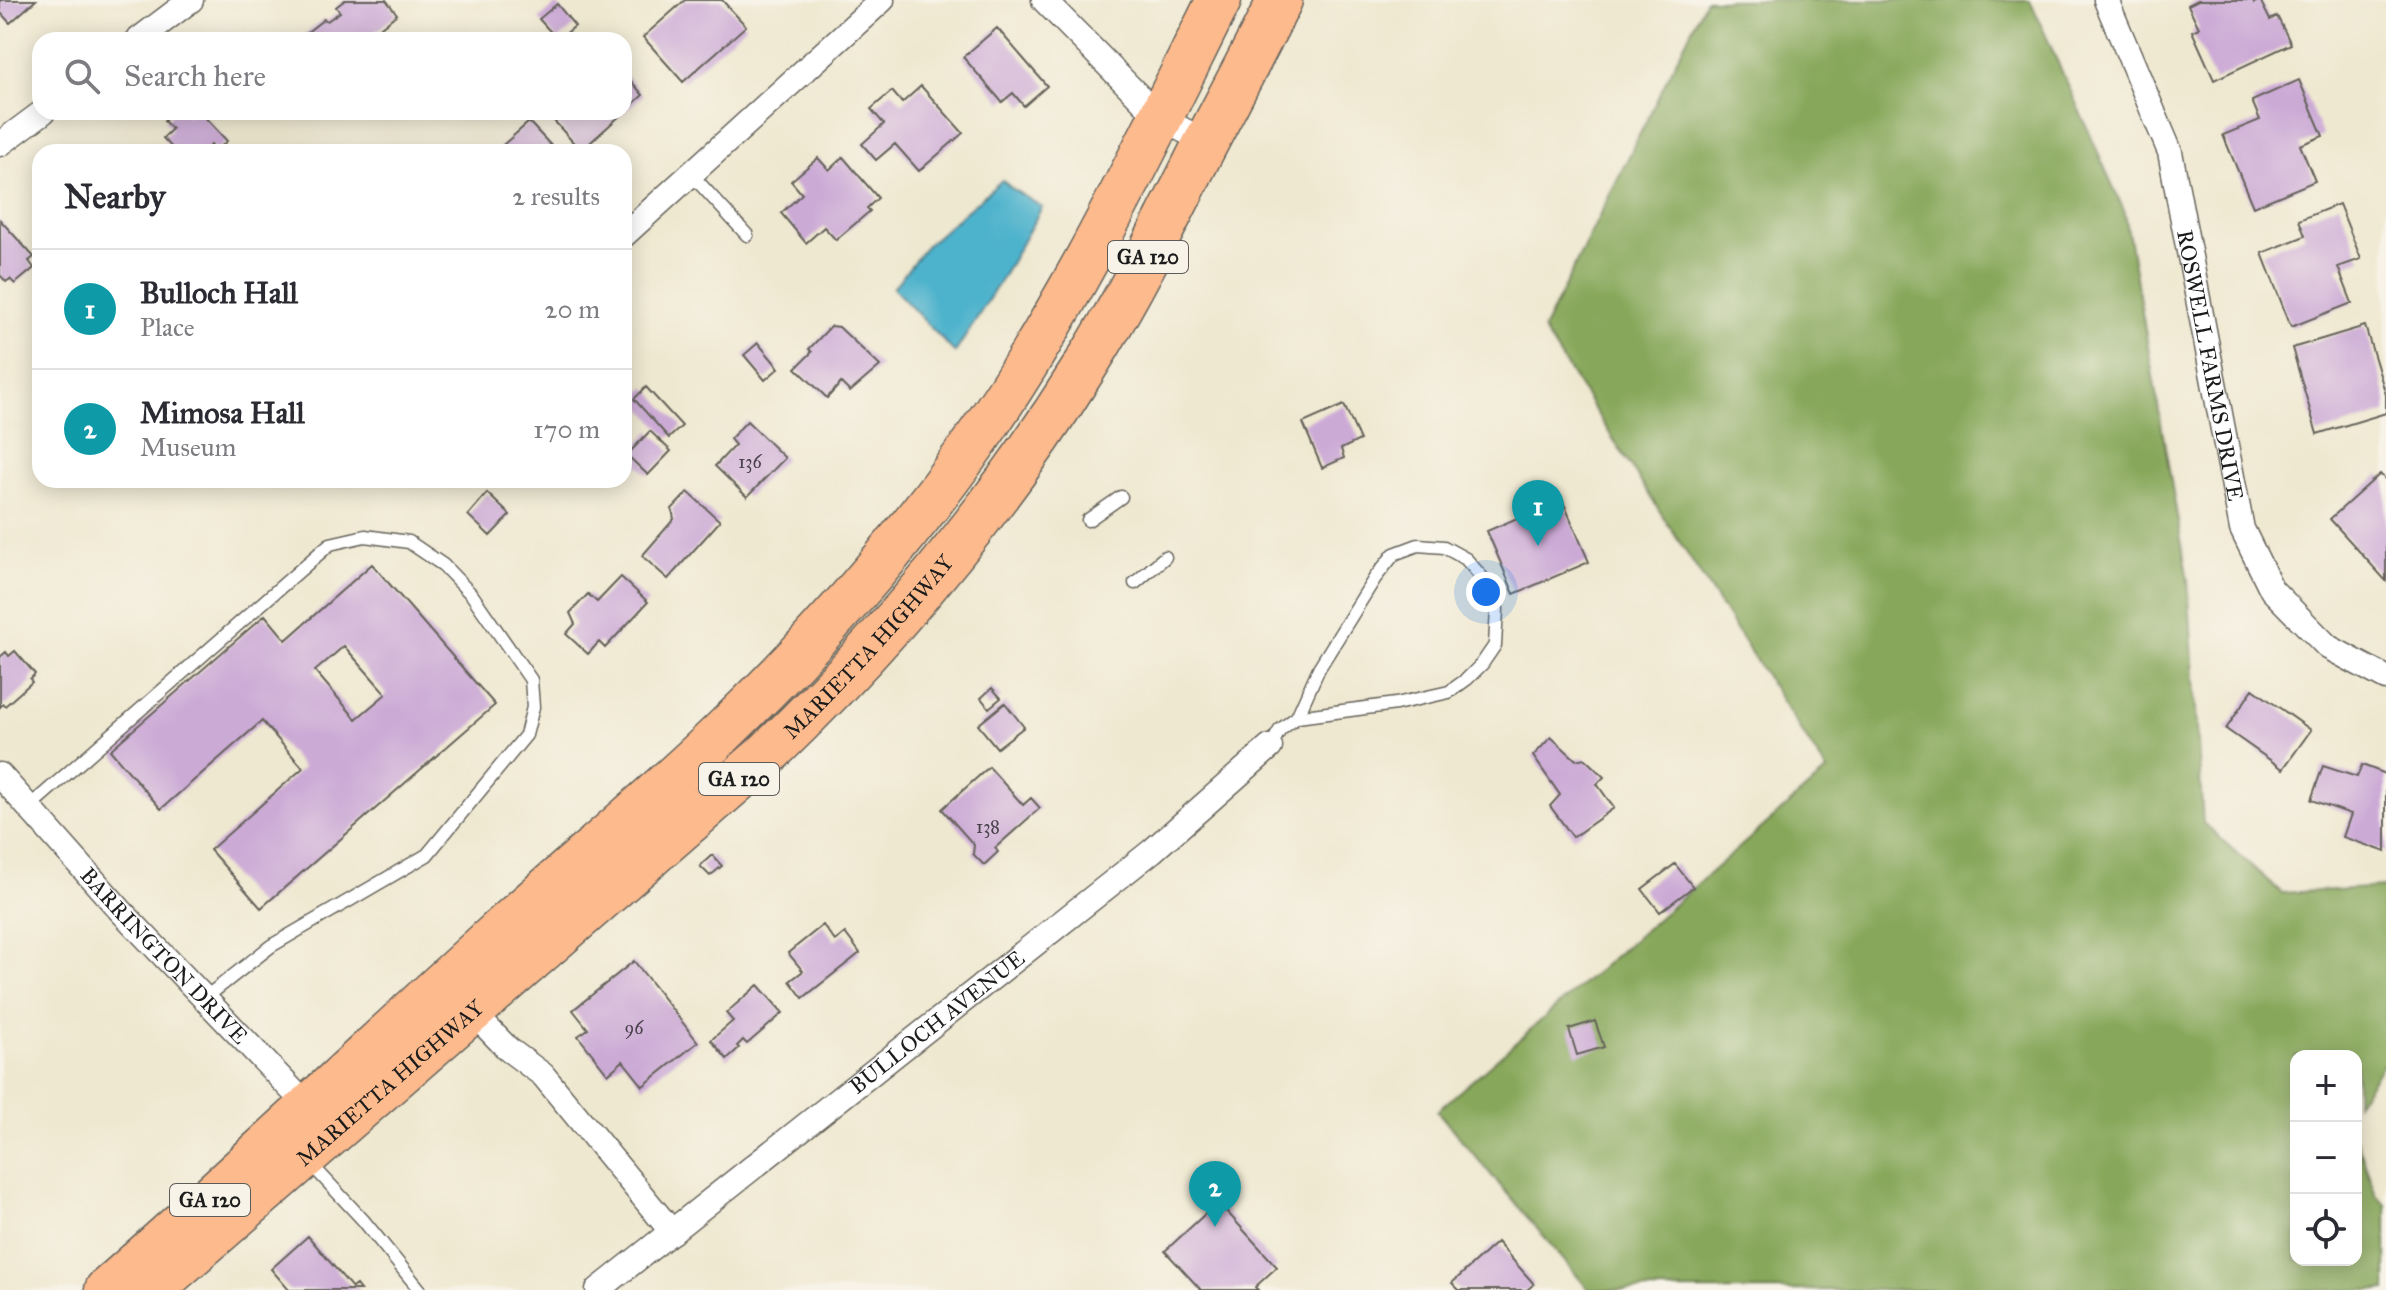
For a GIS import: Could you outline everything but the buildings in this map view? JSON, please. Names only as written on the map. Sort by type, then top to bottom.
[{"type":"highway","name":"MARIETTA HIGHWAY","points":[[151,1290],[317,1133],[492,938],[689,763],[828,625],[923,511],[1003,402],[1082,267],[1219,0]]},
{"type":"highway","name":"MARIETTA HIGHWAY","points":[[107,1290],[473,1013],[766,755],[817,706],[918,596],[989,507],[1084,368],[1127,297],[1280,0]]},
{"type":"street","points":[[149,32],[191,0]]},
{"type":"street","points":[[632,228],[882,0]]},
{"type":"street","points":[[1044,0],[1160,118],[1206,142]]},
{"type":"street","name":"ROSWELL FARMS DRIVE","points":[[2106,0],[2170,152],[2242,529],[2272,590],[2328,647],[2386,678]]},
{"type":"street","points":[[0,144],[32,120]]},
{"type":"street","name":"BULLOCH AVENUE","points":[[598,1290],[1152,851],[1270,747]]},
{"type":"street","name":"BARRINGTON DRIVE","points":[[0,775],[120,910],[205,998],[317,1133]]},
{"type":"street","points":[[473,1013],[508,1049],[543,1075],[672,1232]]},
{"type":"lane","points":[[691,174],[747,235]]},
{"type":"lane","points":[[1088,520],[1121,497]]},
{"type":"lane","points":[[29,807],[330,544],[365,536],[409,542],[443,565],[472,595],[531,680],[533,707],[526,735],[427,855],[271,946],[205,998]]},
{"type":"lane","points":[[1270,747],[1280,730],[1297,717],[1319,668],[1375,578],[1394,554],[1418,545],[1444,547],[1466,559],[1485,581],[1497,609],[1495,645],[1482,664],[1458,686],[1449,692],[1396,704],[1297,717]]},
{"type":"lane","points":[[1135,583],[1165,557]]},
{"type":"lane","points":[[317,1133],[363,1220],[420,1290]]},
{"type":"green space","points":[[1706,0],[2030,0],[2125,213],[2188,580],[2203,823],[2282,893],[2386,887],[2386,1061],[2362,1095],[2362,1050],[2290,1050],[2290,1266],[2362,1266],[2362,1155],[2376,1195],[2386,1205],[2386,1290],[1589,1290],[1437,1111],[1827,771],[1543,330]]},
{"type":"water","points":[[1002,180],[1042,207],[955,353],[893,288],[927,245]]},
{"type":"place","name":"Bulloch Hall","points":[[1538,546]]},
{"type":"place","name":"Mimosa Hall","points":[[1215,1227]]}]
